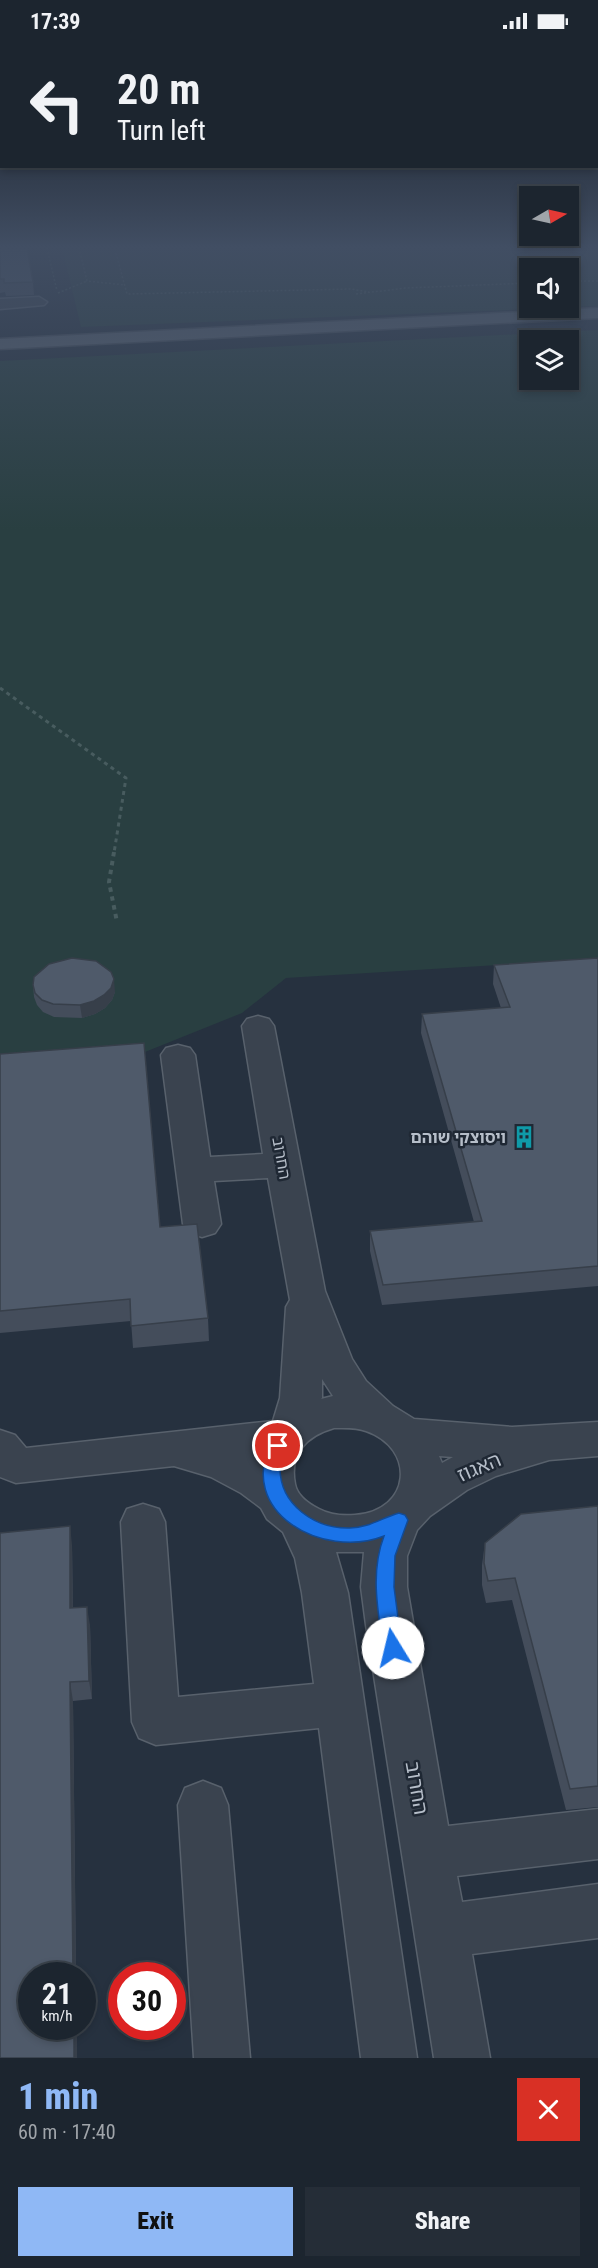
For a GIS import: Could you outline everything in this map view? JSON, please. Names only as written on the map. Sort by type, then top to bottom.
[{"type":"main road","points":[[0,344],[37,342]]},
{"type":"main road","points":[[0,352],[191,342]]},
{"type":"street","name":"החרוב","points":[[258,1026],[306,1291],[334,1364],[352,1392],[391,1426]]},
{"type":"street","points":[[178,1055],[202,1224]]},
{"type":"street","points":[[194,1170],[283,1165]]},
{"type":"street","name":"החרוב","points":[[289,1433],[301,1398],[306,1291]]},
{"type":"street","points":[[154,1452],[190,1454],[225,1463],[255,1477],[289,1509],[324,1533],[350,1536],[376,1532],[407,1511],[422,1482],[420,1460],[412,1442],[391,1426],[357,1412],[334,1412],[311,1418],[289,1433],[278,1446],[271,1466],[273,1486],[289,1509],[317,1558],[325,1593],[389,2058]]},
{"type":"street","name":"האגוז","points":[[391,1426],[455,1442],[505,1444],[598,1439]]},
{"type":"street","points":[[0,1447],[16,1466],[154,1452],[289,1433]]},
{"type":"street","name":"האגוז","points":[[407,1511],[452,1478],[484,1462],[549,1443]]},
{"type":"street","name":"החרוב","points":[[407,1511],[386,1556],[384,1587],[462,2058]]},
{"type":"street","points":[[143,1522],[156,1722],[341,1703]]},
{"type":"street","points":[[203,1805],[222,2058]]},
{"type":"street","points":[[428,1854],[598,1834]]},
{"type":"street","points":[[441,1931],[598,1911]]},
{"type":"path","points":[[0,688],[126,778],[109,882],[117,922]]},
{"type":"green space","points":[[365,342],[519,342],[519,390],[579,390],[579,342],[598,342],[598,959],[286,978],[242,1013],[145,1052],[0,1063],[0,361]]},
{"type":"building","points":[[72,958],[96,961],[111,972],[114,979],[111,988],[94,1001],[80,1005],[53,1004],[42,1000],[35,993],[34,977],[49,964]]},
{"type":"building","name":"ויסוצקי שוהם","points":[[598,958],[598,1266],[383,1285],[370,1231],[482,1221],[422,1014],[510,1007],[494,965]]},
{"type":"building","points":[[144,1043],[160,1227],[197,1224],[208,1318],[131,1326],[130,1299],[0,1311],[0,1054]]},
{"type":"building","points":[[598,1506],[598,1786],[570,1789],[515,1578],[488,1581],[484,1563],[485,1543],[521,1514]]},
{"type":"building","points":[[70,1526],[70,1608],[87,1607],[89,1681],[70,1682],[73,1962],[18,1962],[18,2040],[74,2040],[74,2058],[0,2058],[0,1533]]},
{"type":"place","name":"ויסוצקי שוהם","points":[[524,1137]]},
{"type":"route","points":[[278,1446],[271,1466],[273,1486],[282,1506],[300,1522],[324,1533],[350,1536],[376,1532],[399,1520],[386,1556],[384,1587],[393,1648]]}]
